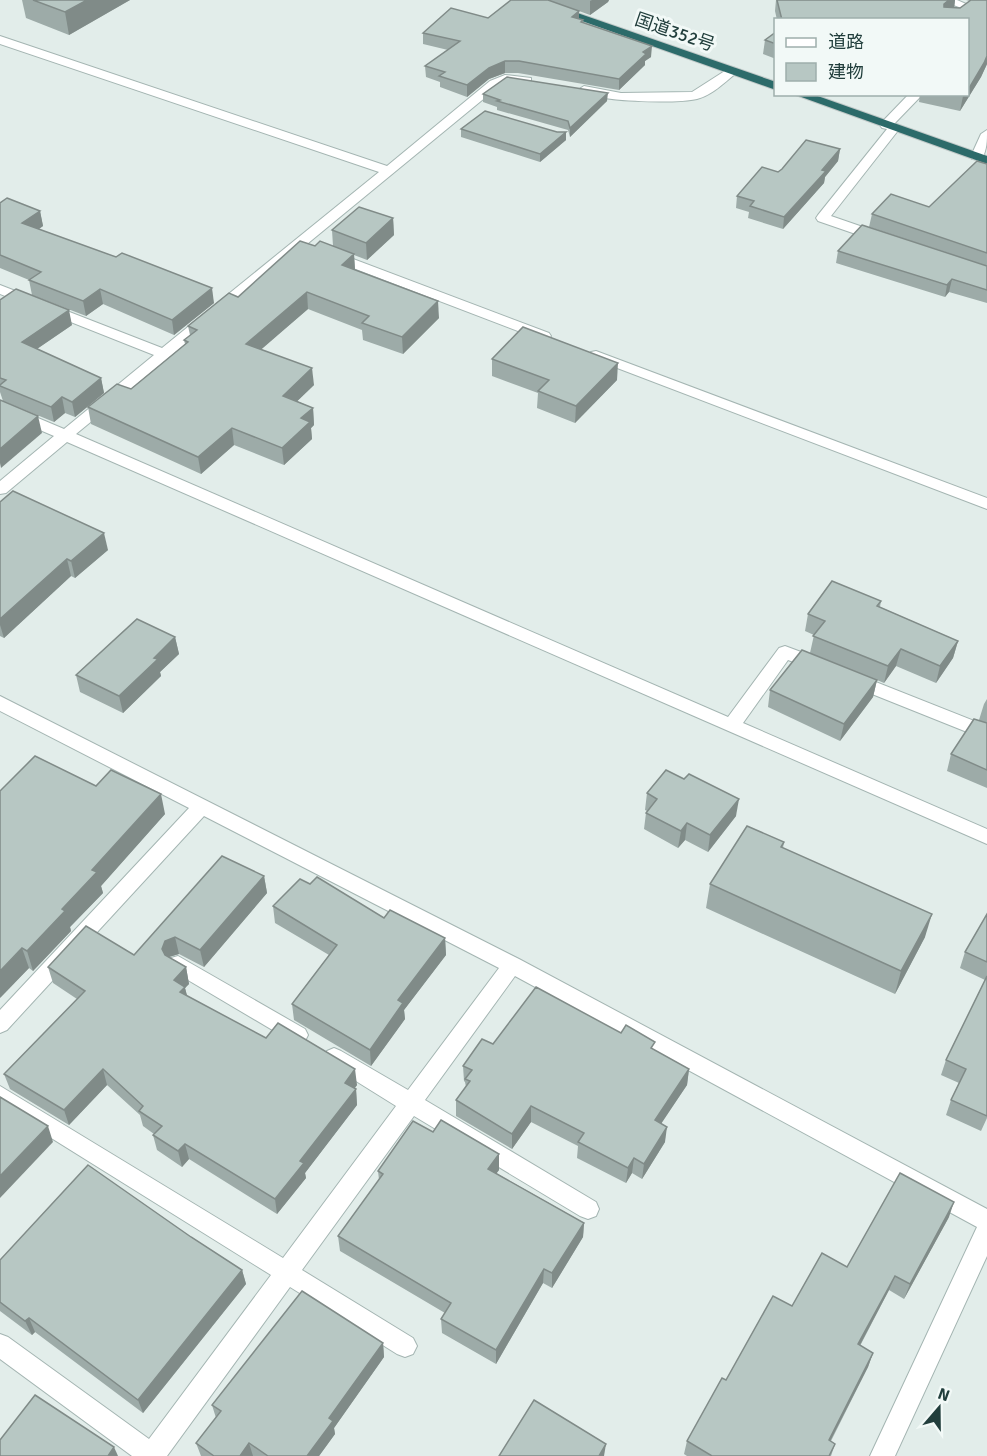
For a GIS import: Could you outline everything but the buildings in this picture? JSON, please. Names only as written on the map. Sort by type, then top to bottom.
[{"type":"highway","name":"国道352号","points":[[529,0],[774,85]]},
{"type":"highway","points":[[807,96],[982,158]]},
{"type":"street","points":[[946,0],[968,10]]},
{"type":"street","points":[[0,40],[387,170]]},
{"type":"street","points":[[575,89],[621,97],[694,96],[707,90],[731,71]]},
{"type":"street","points":[[0,489],[387,170],[472,108],[505,79],[541,83]]},
{"type":"street","points":[[900,244],[823,218],[890,126],[915,96]]},
{"type":"street","points":[[982,158],[987,134]]},
{"type":"street","points":[[300,242],[555,339]]},
{"type":"street","points":[[0,289],[163,354]]},
{"type":"street","points":[[577,348],[987,504]]},
{"type":"street","points":[[0,407],[987,837]]},
{"type":"street","points":[[732,725],[785,652],[987,733]]},
{"type":"street","points":[[0,703],[512,965],[987,1221]]},
{"type":"street","points":[[0,1024],[202,806]]},
{"type":"street","points":[[178,964],[588,1209]]},
{"type":"street","points":[[0,1345],[152,1456],[512,965]]},
{"type":"street","points":[[0,1095],[405,1346]]},
{"type":"street","points":[[882,1456],[987,1232]]}]
